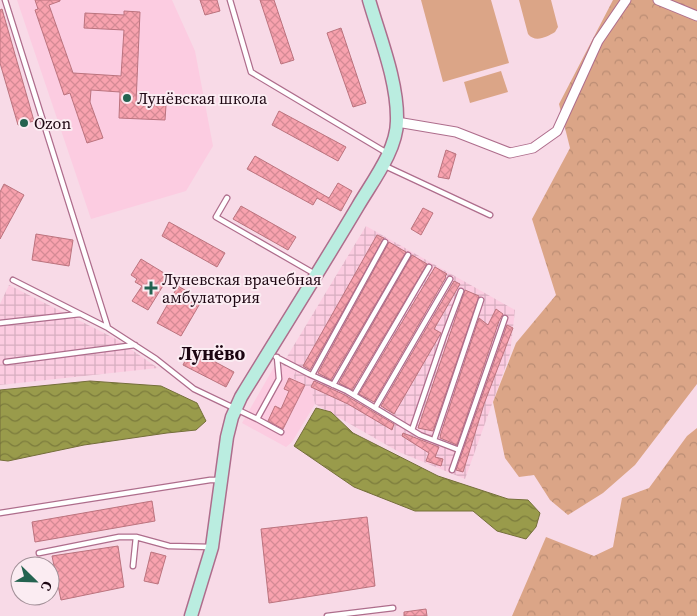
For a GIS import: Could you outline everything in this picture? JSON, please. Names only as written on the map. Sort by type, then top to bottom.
[{"type":"street","points":[[191,616],[212,547],[227,437],[236,408],[241,397],[272,354],[385,159],[395,138],[397,122],[393,86],[369,0]]},
{"type":"street","points":[[397,122],[456,132],[510,153],[533,148],[557,131],[598,40],[626,0]]},
{"type":"street","points":[[658,0],[697,16]]},
{"type":"lane","points":[[5,0],[108,328]]},
{"type":"lane","points":[[230,0],[251,72],[385,159],[490,216]]},
{"type":"lane","points":[[227,198],[216,216],[317,275]]},
{"type":"lane","points":[[312,376],[385,242]]},
{"type":"lane","points":[[333,385],[408,255]]},
{"type":"lane","points":[[354,396],[429,267]]},
{"type":"lane","points":[[375,408],[450,279]]},
{"type":"lane","points":[[12,280],[108,328],[156,359],[194,389],[236,408],[281,432]]},
{"type":"lane","points":[[412,430],[460,291]]},
{"type":"lane","points":[[434,440],[481,300]]},
{"type":"lane","points":[[0,323],[81,314]]},
{"type":"lane","points":[[452,470],[505,318]]},
{"type":"lane","points":[[6,362],[135,345]]},
{"type":"lane","points":[[272,354],[354,396],[412,430],[459,450]]},
{"type":"lane","points":[[257,419],[279,379],[272,354]]},
{"type":"lane","points":[[0,513],[222,480]]},
{"type":"lane","points":[[39,553],[119,537],[136,537],[169,546],[212,547]]},
{"type":"lane","points":[[133,566],[136,537]]},
{"type":"lane","points":[[327,616],[393,608]]},
{"type":"shaded area","name":"Лунёвская школа","points":[[17,0],[172,0],[195,51],[213,146],[186,191],[91,219]]},
{"type":"shaded area","points":[[366,226],[515,310],[510,354],[465,479],[399,452],[315,404],[311,389],[293,378],[296,370],[282,365]]},
{"type":"shaded area","points":[[9,285],[116,339],[158,368],[0,385],[0,304]]},
{"type":"shaded area","points":[[282,365],[296,370],[293,378],[311,389],[315,404],[292,442],[286,447],[242,423],[274,367]]},
{"type":"green space","points":[[421,0],[491,0],[509,63],[443,82]]},
{"type":"green space","points":[[519,0],[551,0],[558,27],[555,32],[538,39],[531,37],[528,34]]},
{"type":"green space","points":[[613,0],[697,0],[697,384],[635,465],[603,493],[568,515],[550,500],[534,475],[519,477],[505,458],[493,402],[516,343],[556,295],[532,219],[570,148],[559,104]]},
{"type":"green space","points":[[501,71],[508,92],[470,103],[464,82]]},
{"type":"green space","points":[[697,428],[697,616],[512,616],[546,537],[594,556],[613,547],[622,498],[649,488],[687,436]]},
{"type":"water","points":[[90,381],[161,386],[197,403],[206,421],[196,430],[84,445],[8,461],[0,460],[0,390]]},
{"type":"water","points":[[316,408],[331,412],[353,433],[438,476],[508,499],[528,500],[540,513],[536,527],[526,539],[497,531],[473,511],[415,511],[354,487],[294,446]]},
{"type":"building","points":[[35,0],[60,0],[49,5],[73,73],[121,76],[124,30],[84,28],[85,13],[124,15],[124,11],[140,12],[136,103],[166,105],[165,120],[119,118],[120,92],[91,90],[90,102],[103,138],[87,143],[70,93],[64,95],[35,10],[38,9]]},
{"type":"building","points":[[200,0],[217,0],[220,11],[205,15]]},
{"type":"building","points":[[260,0],[274,0],[294,60],[281,64]]},
{"type":"building","points":[[2,9],[34,121],[18,125],[0,63],[0,10]]},
{"type":"building","points":[[341,28],[366,103],[353,107],[327,33]]},
{"type":"building","points":[[279,111],[346,147],[338,161],[272,125]]},
{"type":"building","points":[[446,150],[456,154],[449,179],[438,177]]},
{"type":"building","points":[[255,156],[329,198],[338,183],[352,191],[341,211],[317,198],[313,205],[247,169]]},
{"type":"building","points":[[4,184],[24,195],[0,239],[0,192]]},
{"type":"building","points":[[241,206],[296,237],[288,250],[233,219]]},
{"type":"building","points":[[423,208],[433,213],[421,235],[411,229]]},
{"type":"building","points":[[169,222],[225,253],[217,267],[162,236]]},
{"type":"building","points":[[36,234],[73,240],[69,266],[32,260]]},
{"type":"building","points":[[377,235],[384,238],[310,370],[303,366]]},
{"type":"building","points":[[389,242],[406,252],[331,380],[318,373]]},
{"type":"building","points":[[412,255],[427,264],[352,390],[339,383]]},
{"type":"building","points":[[141,259],[169,276],[148,310],[132,301],[142,286],[135,282],[137,279],[131,275]]},
{"type":"building","points":[[435,267],[447,274],[446,277],[374,402],[359,394]]},
{"type":"building","points":[[454,281],[460,284],[434,329],[441,333],[394,414],[381,406]]},
{"type":"building","points":[[178,286],[202,300],[181,336],[157,323]]},
{"type":"building","points":[[465,290],[479,296],[433,431],[418,428]]},
{"type":"building","points":[[496,309],[503,314],[457,445],[440,438],[441,433],[479,318],[488,325]]},
{"type":"building","points":[[507,325],[513,328],[484,404],[463,472],[456,470]]},
{"type":"building","points":[[191,349],[234,372],[226,387],[183,365]]},
{"type":"building","points":[[289,378],[305,385],[283,429],[268,421],[275,406],[281,409],[289,391],[284,389]]},
{"type":"building","points":[[314,381],[345,395],[394,424],[392,430],[348,404],[311,387]]},
{"type":"building","points":[[403,433],[439,447],[435,457],[443,459],[441,466],[426,461],[429,453],[402,436]]},
{"type":"building","points":[[152,501],[155,521],[35,542],[32,522]]},
{"type":"building","points":[[367,517],[375,586],[269,603],[261,529]]},
{"type":"building","points":[[118,546],[124,587],[61,600],[60,556],[52,556]]},
{"type":"building","points":[[151,552],[166,556],[158,584],[144,581]]},
{"type":"building","points":[[426,609],[427,616],[404,616],[404,612]]},
{"type":"place","name":"Лунёвская школа","points":[[127,98]]},
{"type":"place","name":"Ozon","points":[[24,123]]},
{"type":"place","name":"Луневская врачебная амбулатория","points":[[151,288]]},
{"type":"district","name":"Лунёво","points":[[212,353]]}]
